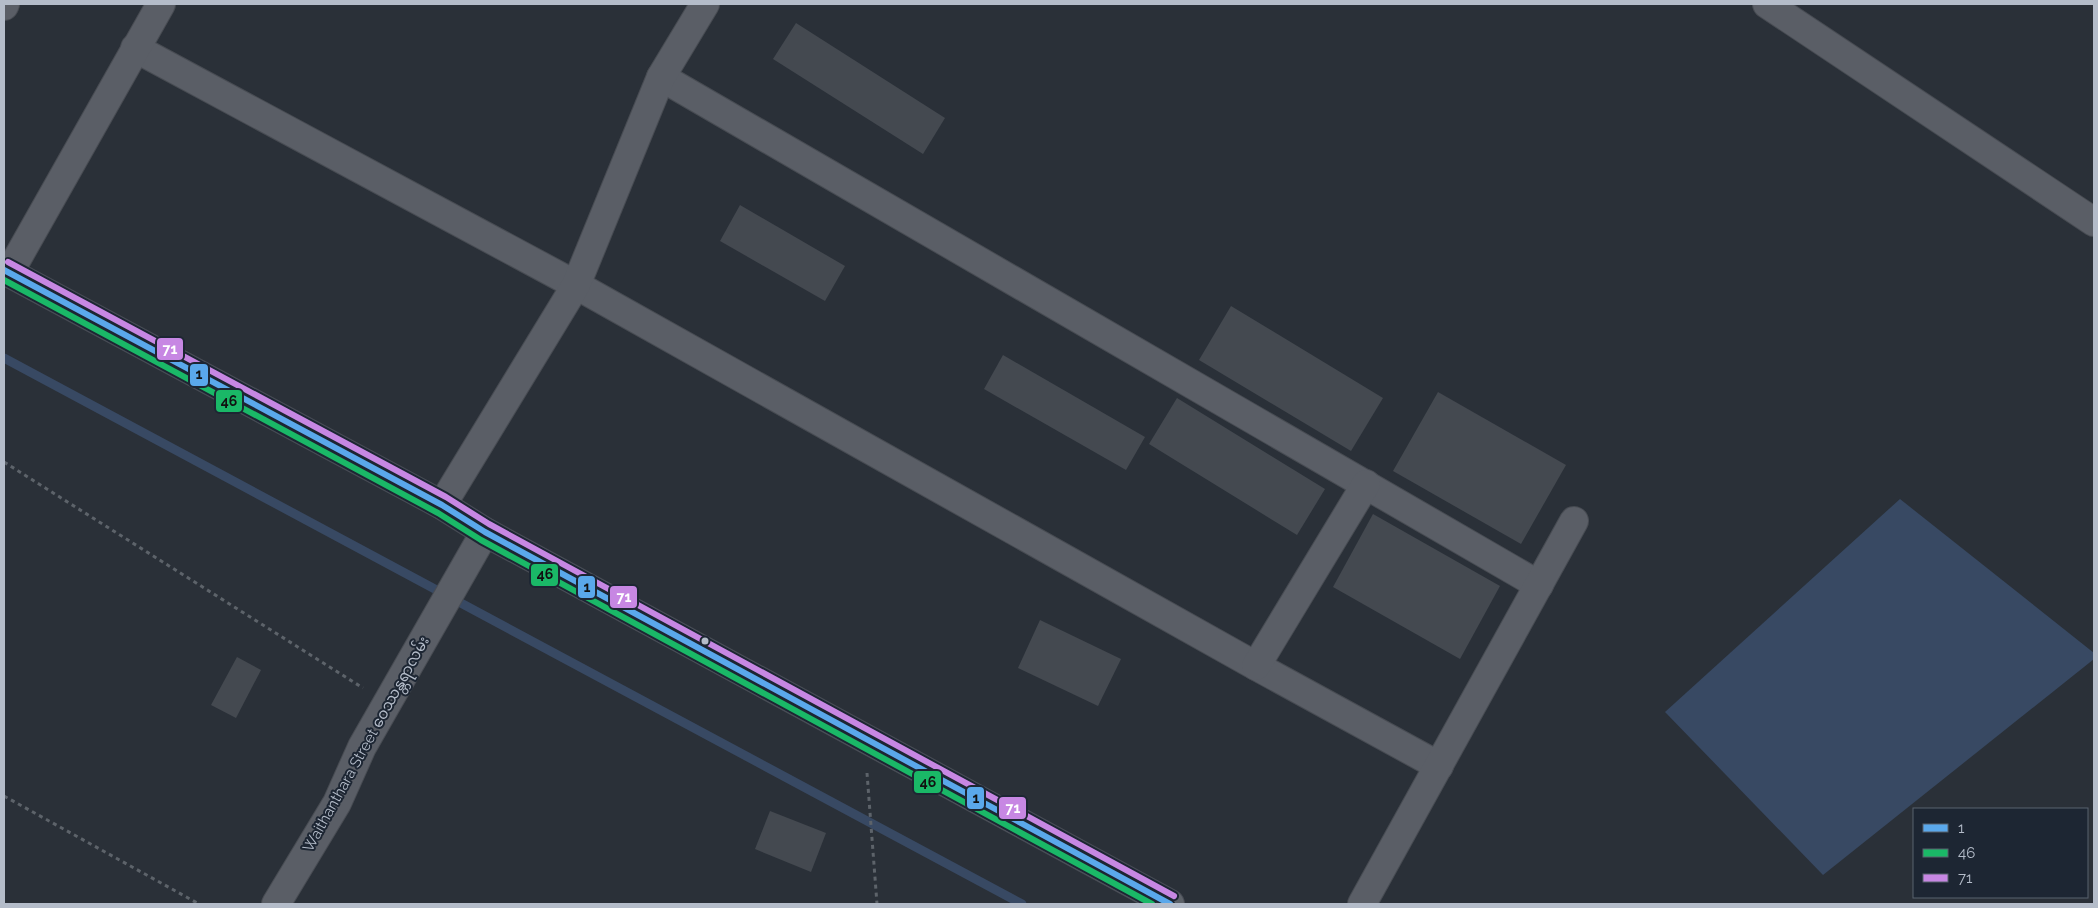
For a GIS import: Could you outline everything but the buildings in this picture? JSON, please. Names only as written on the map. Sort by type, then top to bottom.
[{"type":"main road","points":[[6,271],[442,505],[485,532],[1170,904]]},
{"type":"street","points":[[6,271],[161,4]]},
{"type":"street","points":[[442,505],[576,285],[662,77],[705,4]]},
{"type":"street","points":[[1767,4],[2094,222]]},
{"type":"street","points":[[135,48],[576,285],[1438,766]]},
{"type":"street","points":[[662,77],[1539,585]]},
{"type":"street","points":[[1256,666],[1366,484]]},
{"type":"street","points":[[1362,904],[1574,521]]},
{"type":"street","name":"Waithanthara Street ဝေဿန္တရာလမ်း","points":[[276,904],[337,803],[362,747],[485,532]]},
{"type":"path","points":[[4,462],[387,702]]},
{"type":"path","points":[[864,738],[877,904]]},
{"type":"path","points":[[4,796],[199,904]]},
{"type":"water","points":[[1900,499],[2094,653],[2094,659],[1823,875],[1665,712]]},
{"type":"waterway","points":[[4,358],[1022,904]]},
{"type":"transit line","name":"71","points":[[8,262],[446,497],[489,524],[1174,896]]},
{"type":"transit line","name":"1","points":[[4,270],[442,505],[485,532],[1170,904]]},
{"type":"transit line","name":"46","points":[[4,280],[438,513],[481,540],[1152,904]]}]
